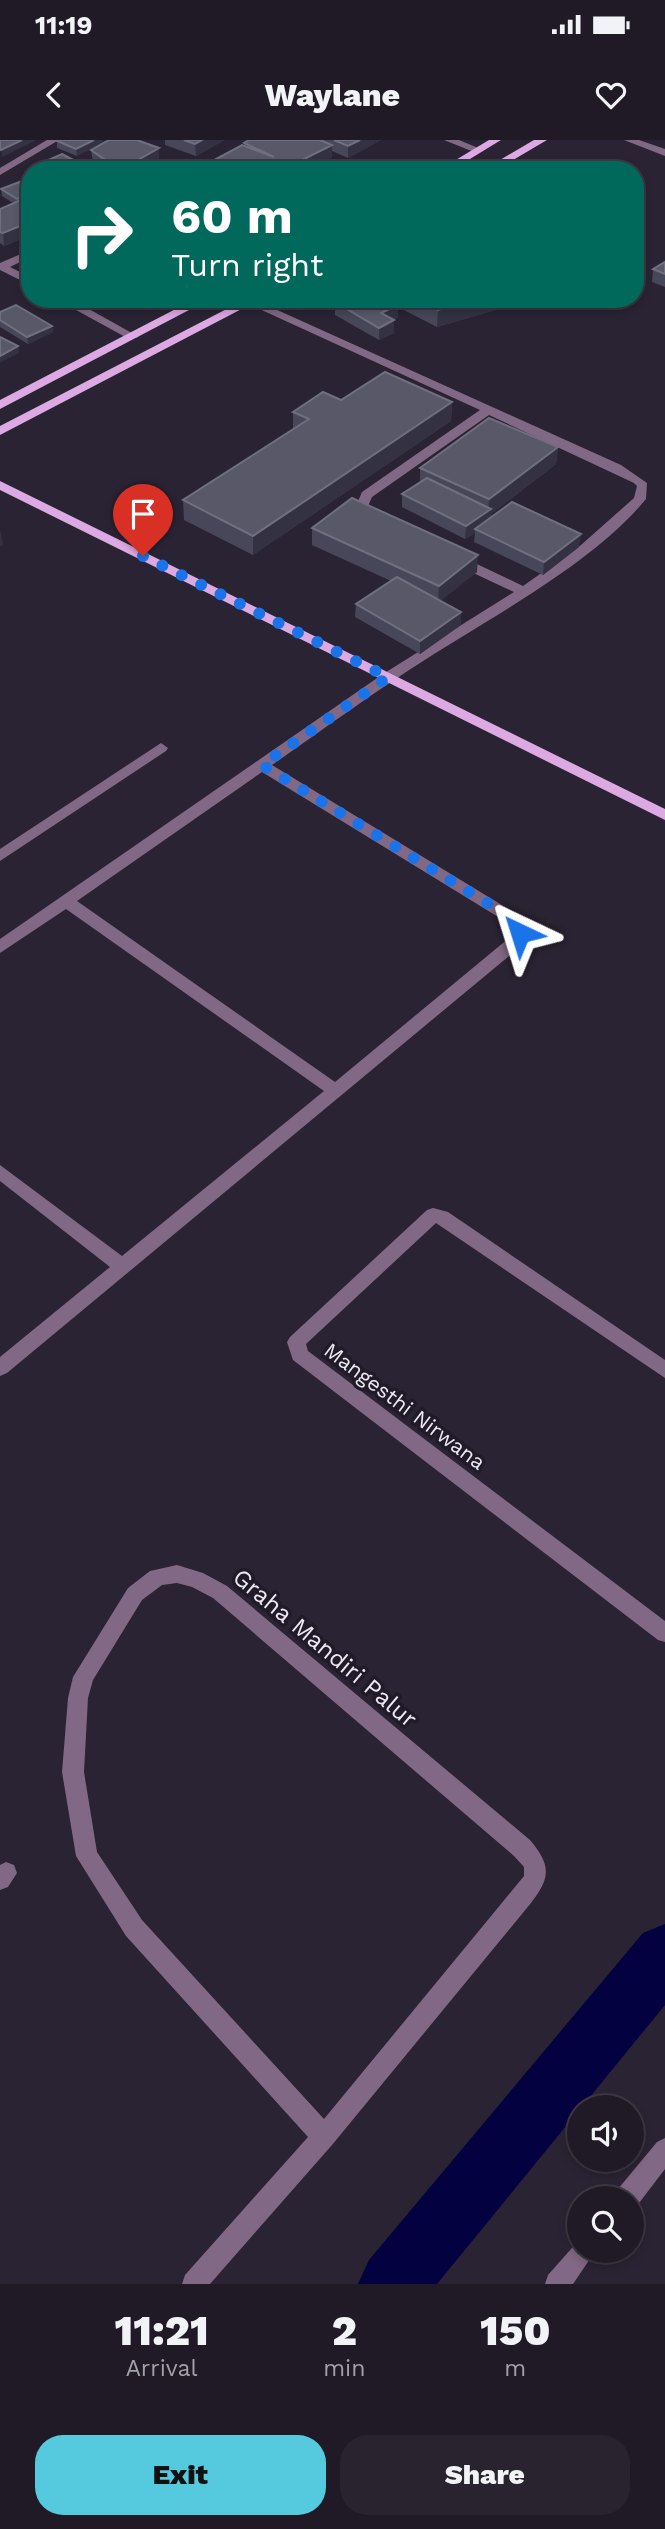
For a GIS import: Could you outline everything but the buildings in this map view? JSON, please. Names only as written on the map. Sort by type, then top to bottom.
[{"type":"main road","points":[[459,161],[496,140]]},
{"type":"main road","points":[[504,161],[541,140]]},
{"type":"main road","points":[[0,405],[187,308]]},
{"type":"main road","points":[[0,431],[239,308]]},
{"type":"main road","points":[[0,485],[665,815]]},
{"type":"street","points":[[0,172],[54,140]]},
{"type":"street","points":[[449,140],[478,150]]},
{"type":"street","points":[[629,140],[665,153]]},
{"type":"street","points":[[1,266],[21,257]]},
{"type":"street","points":[[1,266],[21,277]]},
{"type":"street","points":[[79,308],[132,337]]},
{"type":"street","points":[[0,947],[388,677],[524,592],[586,548],[640,499],[643,486],[617,468],[268,308]]},
{"type":"street","points":[[390,528],[366,516],[362,506],[366,495],[488,410]]},
{"type":"street","points":[[439,551],[524,592]]},
{"type":"street","points":[[0,856],[160,748]]},
{"type":"street","points":[[0,1368],[515,942],[520,933],[515,920],[262,765]]},
{"type":"street","points":[[65,900],[336,1091]]},
{"type":"street","points":[[0,1172],[122,1266]]},
{"type":"street","name":"Mangesthi Nirwana","points":[[665,1370],[442,1217],[433,1215],[296,1342],[300,1355],[665,1633]]},
{"type":"street","name":"Graha Mandiri Palur","points":[[194,2284],[324,2137],[523,1895],[535,1880],[536,1863],[220,1592],[196,1579],[177,1574],[157,1577],[135,1594],[83,1677],[78,1698],[73,1772],[87,1856],[134,1928],[324,2137]]},
{"type":"street","points":[[636,2186],[665,2150]]},
{"type":"street","points":[[557,2284],[574,2263]]},
{"type":"waterway","points":[[393,2284],[665,1955]]},
{"type":"route","points":[[143,556],[388,677],[262,765],[515,920],[520,933]]}]
